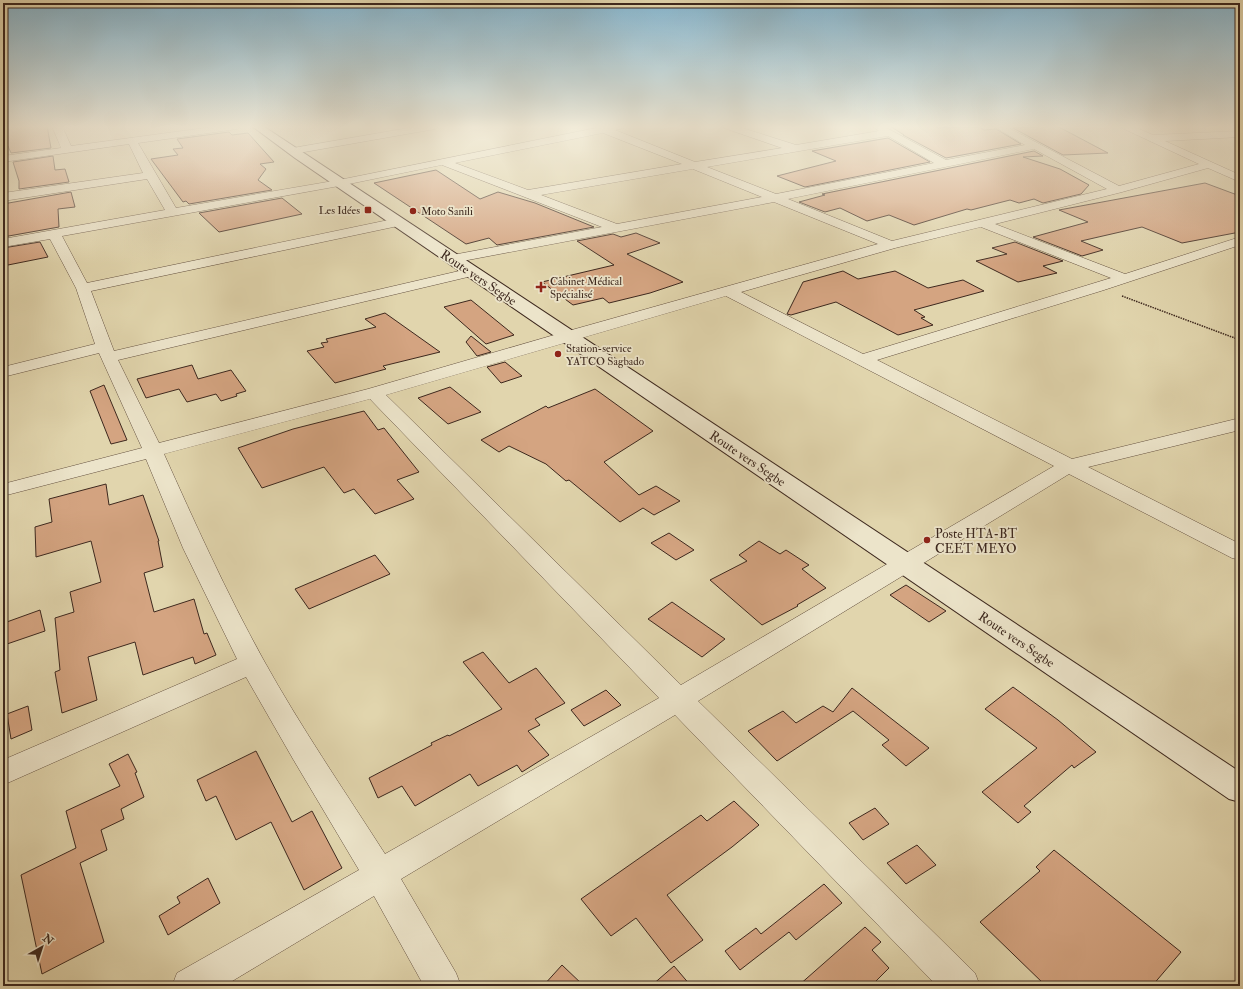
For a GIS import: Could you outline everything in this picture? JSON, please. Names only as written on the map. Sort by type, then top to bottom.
[{"type":"main road","name":"Route vers Segbe","points":[[324,172],[1240,789]]},
{"type":"street","points":[[148,172],[174,213]]},
{"type":"street","points":[[3,243],[393,172]]},
{"type":"street","points":[[469,172],[616,228]]},
{"type":"street","points":[[526,194],[658,172]]},
{"type":"street","points":[[711,172],[891,245]]},
{"type":"street","points":[[452,259],[909,172]]},
{"type":"street","points":[[1084,172],[1118,190]]},
{"type":"street","points":[[3,490],[374,393],[567,336],[891,245],[1118,190],[1182,172]]},
{"type":"street","points":[[1223,172],[1240,180]]},
{"type":"street","points":[[3,197],[150,175]]},
{"type":"street","points":[[82,288],[398,222]]},
{"type":"street","points":[[982,223],[1123,278]]},
{"type":"street","points":[[54,234],[82,288],[107,352],[153,451],[194,548],[252,663],[303,751],[381,874],[443,986]]},
{"type":"street","points":[[863,360],[1239,243]]},
{"type":"street","points":[[3,372],[107,352],[472,272]]},
{"type":"street","points":[[728,291],[1240,553]]},
{"type":"street","points":[[374,393],[962,986]]},
{"type":"street","points":[[190,986],[678,700],[1068,466],[1240,424]]},
{"type":"street","points":[[3,773],[252,663]]},
{"type":"path","points":[[1099,287],[1240,340]]},
{"type":"building","points":[[16,172],[66,172],[69,182],[19,189],[19,181]]},
{"type":"building","points":[[161,172],[264,172],[258,180],[272,190],[189,204],[186,201],[183,202]]},
{"type":"building","points":[[426,172],[439,172],[480,199],[498,192],[535,203],[594,227],[497,245],[489,238],[466,244],[374,183]]},
{"type":"building","points":[[792,172],[879,172],[805,187],[777,176]]},
{"type":"building","points":[[930,172],[1066,172],[1089,185],[1081,194],[1043,203],[1034,199],[1019,203],[1010,200],[971,210],[967,209],[914,225],[889,215],[867,221],[840,208],[825,212],[799,202],[825,195],[822,194]]},
{"type":"building","points":[[1205,183],[1240,196],[1240,232],[1182,243],[1142,227],[1081,241],[1103,250],[1082,256],[1033,237],[1088,222],[1059,210]]},
{"type":"building","points":[[71,192],[75,207],[58,209],[59,227],[3,237],[3,204]]},
{"type":"building","points":[[282,198],[302,214],[219,232],[199,213]]},
{"type":"building","points":[[636,233],[660,243],[627,254],[683,282],[650,293],[609,303],[603,298],[573,305],[542,282],[614,265],[577,241],[613,234],[621,237]]},
{"type":"building","points":[[40,242],[48,257],[3,266],[3,248]]},
{"type":"building","points":[[1015,242],[1063,261],[1043,266],[1057,273],[1018,282],[976,261],[1007,254],[992,248]]},
{"type":"building","points":[[843,271],[858,279],[895,271],[928,288],[963,280],[984,291],[914,310],[925,317],[921,318],[933,325],[898,335],[836,302],[791,315],[787,314],[803,282]]},
{"type":"building","points":[[471,300],[514,335],[486,344],[444,307]]},
{"type":"building","points":[[385,313],[440,352],[383,366],[386,369],[335,383],[307,351],[324,347],[321,343],[328,342],[326,339],[376,327],[365,319]]},
{"type":"building","points":[[471,336],[491,352],[477,356],[466,342]]},
{"type":"building","points":[[505,362],[522,376],[501,383],[487,367]]},
{"type":"building","points":[[192,365],[198,379],[231,370],[246,391],[236,394],[237,396],[221,401],[216,394],[187,402],[179,389],[146,398],[137,379]]},
{"type":"building","points":[[104,385],[127,440],[111,444],[90,391]]},
{"type":"building","points":[[450,387],[481,412],[448,424],[418,398]]},
{"type":"building","points":[[595,389],[653,431],[604,462],[639,495],[656,486],[680,501],[654,515],[643,508],[620,522],[569,480],[566,481],[546,464],[509,446],[499,452],[481,440],[546,406],[548,408]]},
{"type":"building","points":[[364,411],[378,430],[384,428],[419,472],[397,480],[414,499],[375,514],[354,489],[344,493],[324,467],[262,488],[238,448],[293,429]]},
{"type":"building","points":[[106,484],[109,505],[143,495],[159,541],[163,567],[144,573],[154,612],[194,599],[204,634],[207,633],[216,655],[195,664],[193,657],[143,675],[135,642],[88,657],[97,700],[62,713],[55,672],[60,670],[55,618],[74,612],[70,592],[101,582],[91,541],[36,557],[35,527],[52,522],[49,499]]},
{"type":"building","points":[[669,533],[694,550],[676,560],[651,543]]},
{"type":"building","points":[[759,541],[780,554],[786,550],[809,565],[802,569],[826,588],[797,605],[798,606],[762,625],[710,580],[747,561],[739,555]]},
{"type":"building","points":[[375,555],[390,574],[309,609],[295,589]]},
{"type":"building","points":[[906,585],[946,611],[929,622],[890,595]]},
{"type":"building","points":[[672,602],[725,639],[702,657],[648,619]]},
{"type":"building","points":[[40,610],[45,631],[7,644],[4,623]]},
{"type":"building","points":[[483,652],[509,683],[536,668],[565,703],[535,719],[540,725],[528,731],[549,755],[522,772],[517,765],[478,786],[470,774],[415,806],[402,786],[378,798],[369,778],[432,745],[431,743],[448,735],[449,736],[502,709],[463,662]]},
{"type":"building","points":[[1013,687],[1058,720],[1096,752],[1074,768],[1072,765],[1024,806],[1031,812],[1018,823],[982,792],[1037,748],[985,709]]},
{"type":"building","points":[[852,688],[929,748],[906,766],[882,745],[889,740],[853,711],[777,761],[748,731],[783,711],[796,723],[823,706],[833,712]]},
{"type":"building","points":[[606,690],[621,705],[584,726],[571,710]]},
{"type":"building","points":[[28,706],[32,730],[11,739],[7,714]]},
{"type":"building","points":[[256,751],[292,822],[312,811],[342,868],[304,890],[271,822],[236,840],[216,796],[206,801],[197,780]]},
{"type":"building","points":[[128,754],[137,772],[135,773],[144,797],[121,809],[124,819],[101,830],[107,850],[80,863],[104,942],[42,974],[21,875],[76,848],[66,811],[120,786],[109,764]]},
{"type":"building","points":[[734,801],[759,825],[667,895],[703,940],[671,963],[636,918],[611,936],[581,899],[701,815],[707,821]]},
{"type":"building","points":[[875,808],[889,824],[863,840],[849,823]]},
{"type":"building","points":[[917,845],[936,865],[906,884],[887,863]]},
{"type":"building","points":[[1054,850],[1181,952],[1152,986],[1046,986],[980,922],[1040,871],[1036,867]]},
{"type":"building","points":[[208,878],[220,903],[168,935],[159,916],[180,903],[177,897]]},
{"type":"building","points":[[824,884],[842,903],[796,940],[789,932],[740,970],[725,951],[756,928],[761,934]]},
{"type":"building","points":[[865,927],[881,942],[872,950],[889,968],[871,986],[798,986]]},
{"type":"building","points":[[562,965],[584,986],[543,986]]},
{"type":"building","points":[[674,966],[691,986],[651,986]]},
{"type":"place","name":"Les Idées","points":[[368,210]]},
{"type":"place","name":"Moto Sanili","points":[[413,211]]},
{"type":"place","name":"Cabinet Médical Spécialisé","points":[[541,287]]},
{"type":"place","name":"Station-service YATCO Sagbado","points":[[558,354]]},
{"type":"place","name":"Poste HTA-BT CEET MEYO","points":[[927,540]]}]
